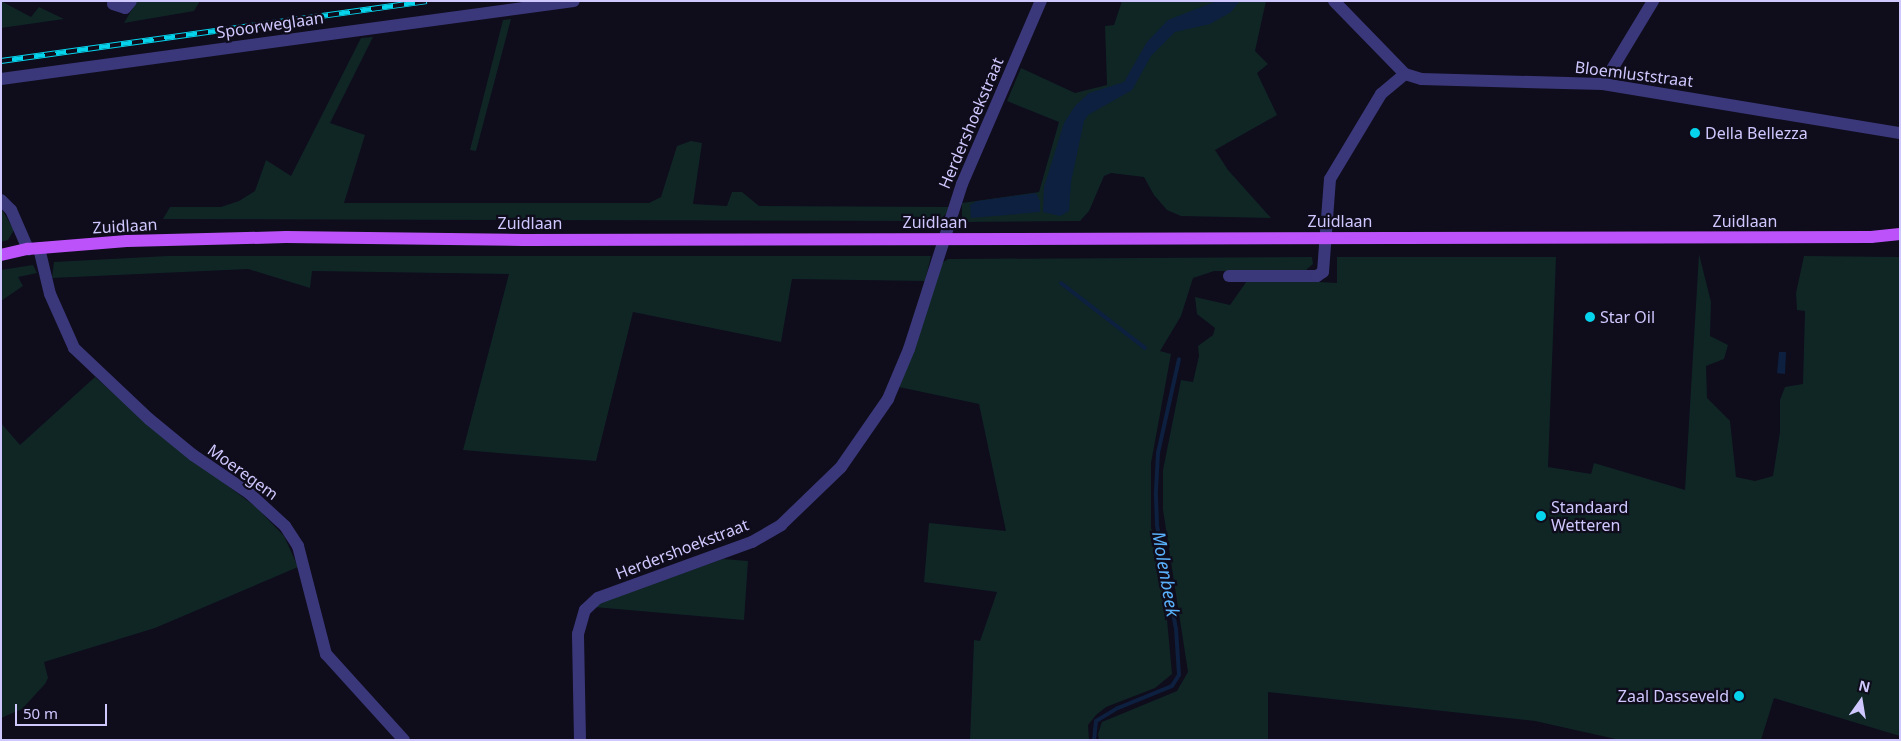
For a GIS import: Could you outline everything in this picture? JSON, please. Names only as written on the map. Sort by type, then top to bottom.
[{"type":"main road","name":"Zuidlaan","points":[[1,255],[33,248],[127,240],[286,237],[523,240],[1870,237],[1900,234]]},
{"type":"main road","name":"Zuidlaan","points":[[1870,237],[1900,244]]},
{"type":"street","points":[[113,4],[125,8],[131,1]]},
{"type":"street","name":"Spoorweglaan","points":[[1,80],[574,1]]},
{"type":"street","name":"Herdershoekstraat","points":[[580,740],[578,634],[585,610],[598,598],[752,542],[781,525],[841,467],[895,384],[912,340],[942,238],[990,115],[1041,1]]},
{"type":"street","points":[[1229,276],[1317,276],[1322,272],[1327,238],[1330,179],[1381,94],[1405,74],[1334,1]]},
{"type":"street","points":[[1603,84],[1653,1]]},
{"type":"street","name":"Bloemluststraat","points":[[1405,74],[1432,81],[1603,84],[1900,133]]},
{"type":"street","name":"Moeregem","points":[[1,200],[11,210],[33,248],[50,294],[74,348],[149,419],[193,456],[249,493],[285,526],[301,554],[326,654],[404,740]]},
{"type":"green space","points":[[1,1],[31,17],[39,7],[64,19],[1,28]]},
{"type":"green space","points":[[137,1],[200,1],[194,11],[124,23]]},
{"type":"green space","points":[[1122,1],[1266,1],[1255,51],[1268,64],[1257,73],[1277,115],[1215,150],[1228,170],[1271,218],[1181,216],[1167,210],[1154,195],[1144,177],[1111,173],[1104,176],[1089,211],[1080,221],[962,222],[962,203],[1039,192],[1059,122],[1007,101],[1021,68],[1075,93],[1107,85],[1105,26],[1114,25]]},
{"type":"green space","points":[[511,19],[476,151],[470,150],[503,20]]},
{"type":"green space","points":[[373,37],[330,123],[365,135],[344,203],[649,203],[661,197],[677,146],[691,141],[702,143],[693,204],[727,206],[732,192],[742,192],[759,206],[949,207],[947,213],[938,221],[163,219],[170,207],[221,207],[239,201],[255,191],[266,160],[291,176],[361,38]]},
{"type":"green space","points":[[1,208],[14,230],[8,240],[1,242]]},
{"type":"green space","points":[[1699,254],[1711,302],[1710,336],[1728,345],[1724,359],[1706,366],[1707,398],[1730,421],[1736,477],[1755,481],[1773,476],[1780,432],[1780,400],[1785,387],[1803,384],[1805,311],[1797,310],[1796,293],[1804,256],[1900,257],[1900,736],[1774,698],[1761,740],[1620,740],[1535,721],[1268,692],[1268,740],[1099,740],[1098,734],[1102,722],[1177,691],[1188,672],[1163,510],[1163,470],[1181,380],[1193,382],[1199,356],[1198,346],[1213,335],[1215,328],[1197,314],[1195,297],[1230,305],[1249,278],[1337,283],[1337,257],[1556,257],[1548,467],[1591,474],[1594,463],[1685,490]]},
{"type":"green space","points":[[168,256],[931,256],[925,281],[792,279],[781,342],[633,312],[596,461],[463,450],[509,274],[312,271],[310,288],[248,269],[52,278],[54,262]]},
{"type":"green space","points":[[1312,257],[1313,264],[1305,271],[1214,271],[1193,278],[1181,316],[1160,351],[1171,354],[1151,463],[1151,527],[1164,586],[1172,674],[1155,688],[1106,707],[1088,725],[1089,740],[970,740],[974,640],[980,641],[997,592],[924,582],[929,523],[1006,531],[979,404],[899,387],[942,263],[948,259]]},
{"type":"green space","points":[[33,265],[37,273],[18,277],[23,286],[1,301],[1,270]]},
{"type":"green space","points":[[95,377],[164,438],[256,507],[284,536],[298,567],[155,628],[44,662],[48,678],[45,684],[22,709],[1,718],[1,423],[20,445]]},
{"type":"green space","points":[[723,559],[748,561],[744,620],[594,607],[600,602]]},
{"type":"water","points":[[1217,1],[1240,1],[1231,12],[1210,24],[1175,32],[1151,56],[1132,90],[1088,115],[1084,121],[1071,182],[1069,211],[1060,216],[1043,212],[1044,187],[1064,123],[1075,106],[1089,93],[1124,82],[1147,42],[1168,20]]},
{"type":"water","points":[[1036,193],[1040,201],[1040,212],[971,218],[970,205],[977,201]]},
{"type":"water","points":[[1779,352],[1786,352],[1785,374],[1777,373]]},
{"type":"waterway","name":"Molenbeek","points":[[1061,283],[1145,348]]},
{"type":"waterway","name":"Molenbeek","points":[[1094,740],[1096,721],[1118,708],[1172,686],[1179,675],[1176,629],[1157,525],[1156,491],[1158,453],[1179,359]]},
{"type":"railway","points":[[1,61],[427,1]]},
{"type":"place","name":"Della Bellezza","points":[[1695,133]]},
{"type":"place","name":"Star Oil","points":[[1590,317]]},
{"type":"place","name":"Standaard Wetteren","points":[[1541,516]]},
{"type":"place","name":"Zaal Dasseveld","points":[[1739,696]]}]
